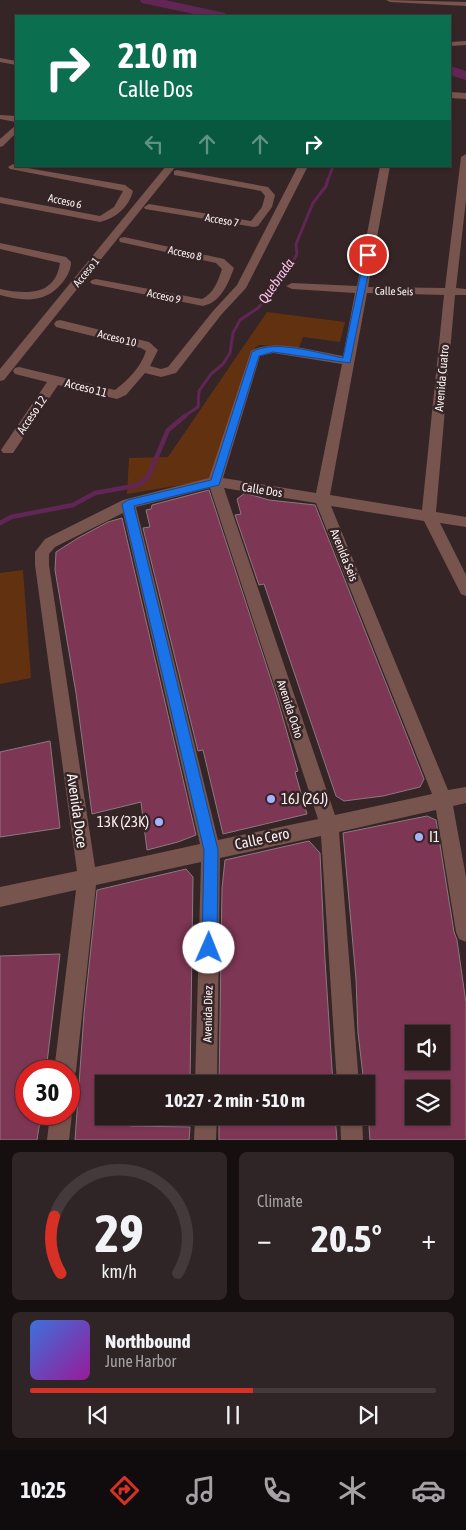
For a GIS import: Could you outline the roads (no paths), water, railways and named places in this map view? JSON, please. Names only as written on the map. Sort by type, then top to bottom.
[{"type":"street","points":[[390,0],[466,4]]},
{"type":"street","points":[[451,44],[466,43]]},
{"type":"street","points":[[0,59],[15,59]]},
{"type":"street","points":[[0,59],[15,63]]},
{"type":"street","points":[[451,95],[466,96]]},
{"type":"street","points":[[2,117],[15,121]]},
{"type":"street","points":[[0,134],[15,122]]},
{"type":"street","points":[[0,144],[15,122]]},
{"type":"street","name":"Avenida Cuatro","points":[[429,516],[450,292],[466,157]]},
{"type":"street","points":[[14,167],[125,188],[128,190],[127,195],[120,205],[137,208]]},
{"type":"street","points":[[142,368],[167,373],[172,370],[217,313],[242,286],[303,167]]},
{"type":"street","points":[[322,500],[385,167]]},
{"type":"street","points":[[174,170],[264,189],[270,195],[267,207],[282,210]]},
{"type":"street","name":"Acceso 1","points":[[0,376],[137,208],[174,170]]},
{"type":"street","name":"Acceso 6","points":[[0,200],[95,220],[106,218],[120,205]]},
{"type":"street","name":"Acceso 7","points":[[149,207],[246,224],[254,224],[267,207]]},
{"type":"street","name":"Acceso 8","points":[[124,240],[220,261],[228,268],[223,283]]},
{"type":"street","points":[[0,246],[62,259],[66,262],[60,279],[47,292],[32,298],[0,292]]},
{"type":"street","points":[[60,279],[77,282]]},
{"type":"street","name":"Acceso 9","points":[[96,282],[203,303],[210,301],[223,283]]},
{"type":"street","points":[[223,283],[242,286]]},
{"type":"street","name":"Calle Seis","points":[[292,286],[361,290],[466,292]]},
{"type":"street","name":"Acceso 10","points":[[60,324],[150,347],[152,350],[151,358],[142,368]]},
{"type":"street","points":[[215,482],[255,354],[262,350],[273,349],[347,361]]},
{"type":"street","name":"Acceso 11","points":[[19,371],[117,395],[123,391],[142,368]]},
{"type":"street","name":"Acceso 12","points":[[8,450],[55,380]]},
{"type":"street","name":"Calle Dos","points":[[42,552],[50,543],[128,504],[215,482],[466,522]]},
{"type":"street","name":"Avenida Ocho","points":[[215,482],[329,824],[347,1075]]},
{"type":"street","name":"Avenida Seis","points":[[322,500],[443,800],[466,932]]},
{"type":"street","name":"Avenida Diez","points":[[128,504],[211,850],[206,1075]]},
{"type":"street","points":[[429,516],[466,590]]},
{"type":"street","name":"Avenida Doce","points":[[42,552],[42,565],[86,877],[66,1060]]},
{"type":"street","name":"Calle Cero","points":[[0,897],[466,795]]},
{"type":"street","points":[[58,1140],[60,1125]]},
{"type":"street","points":[[205,1140],[206,1125]]},
{"type":"street","points":[[351,1125],[352,1140]]},
{"type":"waterway","points":[[147,0],[215,15]]},
{"type":"waterway","points":[[451,70],[466,76]]},
{"type":"waterway","name":"Quebrada","points":[[328,180],[333,167]]},
{"type":"waterway","name":"Quebrada","points":[[183,417],[198,407],[199,391],[211,374],[223,364],[230,353],[233,333],[240,320],[258,308],[267,297],[270,287],[291,265],[297,254],[296,244],[313,203],[326,186],[328,179]]},
{"type":"waterway","name":"Quebrada","points":[[0,523],[11,517],[73,505],[95,493],[139,485],[148,477],[168,430],[185,416]]},
{"type":"place","name":"16J (26J)","points":[[271,799]]},
{"type":"place","name":"13K (23K)","points":[[159,822]]},
{"type":"place","name":"I1","points":[[419,837]]}]
